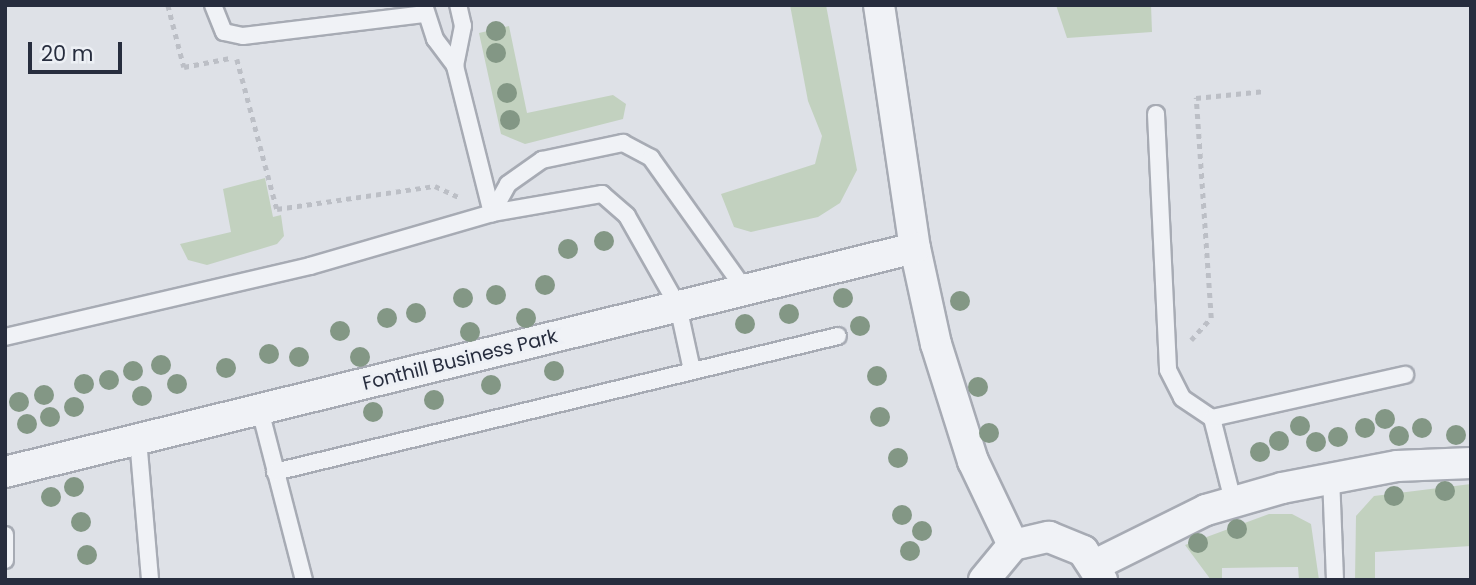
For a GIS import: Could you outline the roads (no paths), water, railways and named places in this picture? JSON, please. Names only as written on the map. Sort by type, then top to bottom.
[{"type":"street","points":[[879,5],[915,248],[952,400],[1013,545]]},
{"type":"street","name":"Fonthill Business Park","points":[[5,472],[915,248]]},
{"type":"street","points":[[984,580],[1013,545],[1049,537],[1075,546],[1099,572],[1233,501],[1331,476],[1471,463]]},
{"type":"lane","points":[[214,5],[224,32],[243,36],[425,10],[455,66],[492,213]]},
{"type":"lane","points":[[455,66],[463,26],[458,5]]},
{"type":"lane","points":[[1156,114],[1168,370],[1182,398],[1212,418],[1233,501]]},
{"type":"lane","points":[[492,213],[508,184],[542,160],[623,143],[651,158],[745,290]]},
{"type":"lane","points":[[5,337],[310,265],[492,213],[601,194],[627,216],[678,306],[692,370]]},
{"type":"lane","points":[[275,472],[838,336]]},
{"type":"lane","points":[[1212,418],[1405,375]]},
{"type":"lane","points":[[260,410],[304,580]]},
{"type":"lane","points":[[138,439],[150,580]]},
{"type":"lane","points":[[1331,476],[1335,580]]},
{"type":"lane","points":[[5,535],[5,560]]}]
